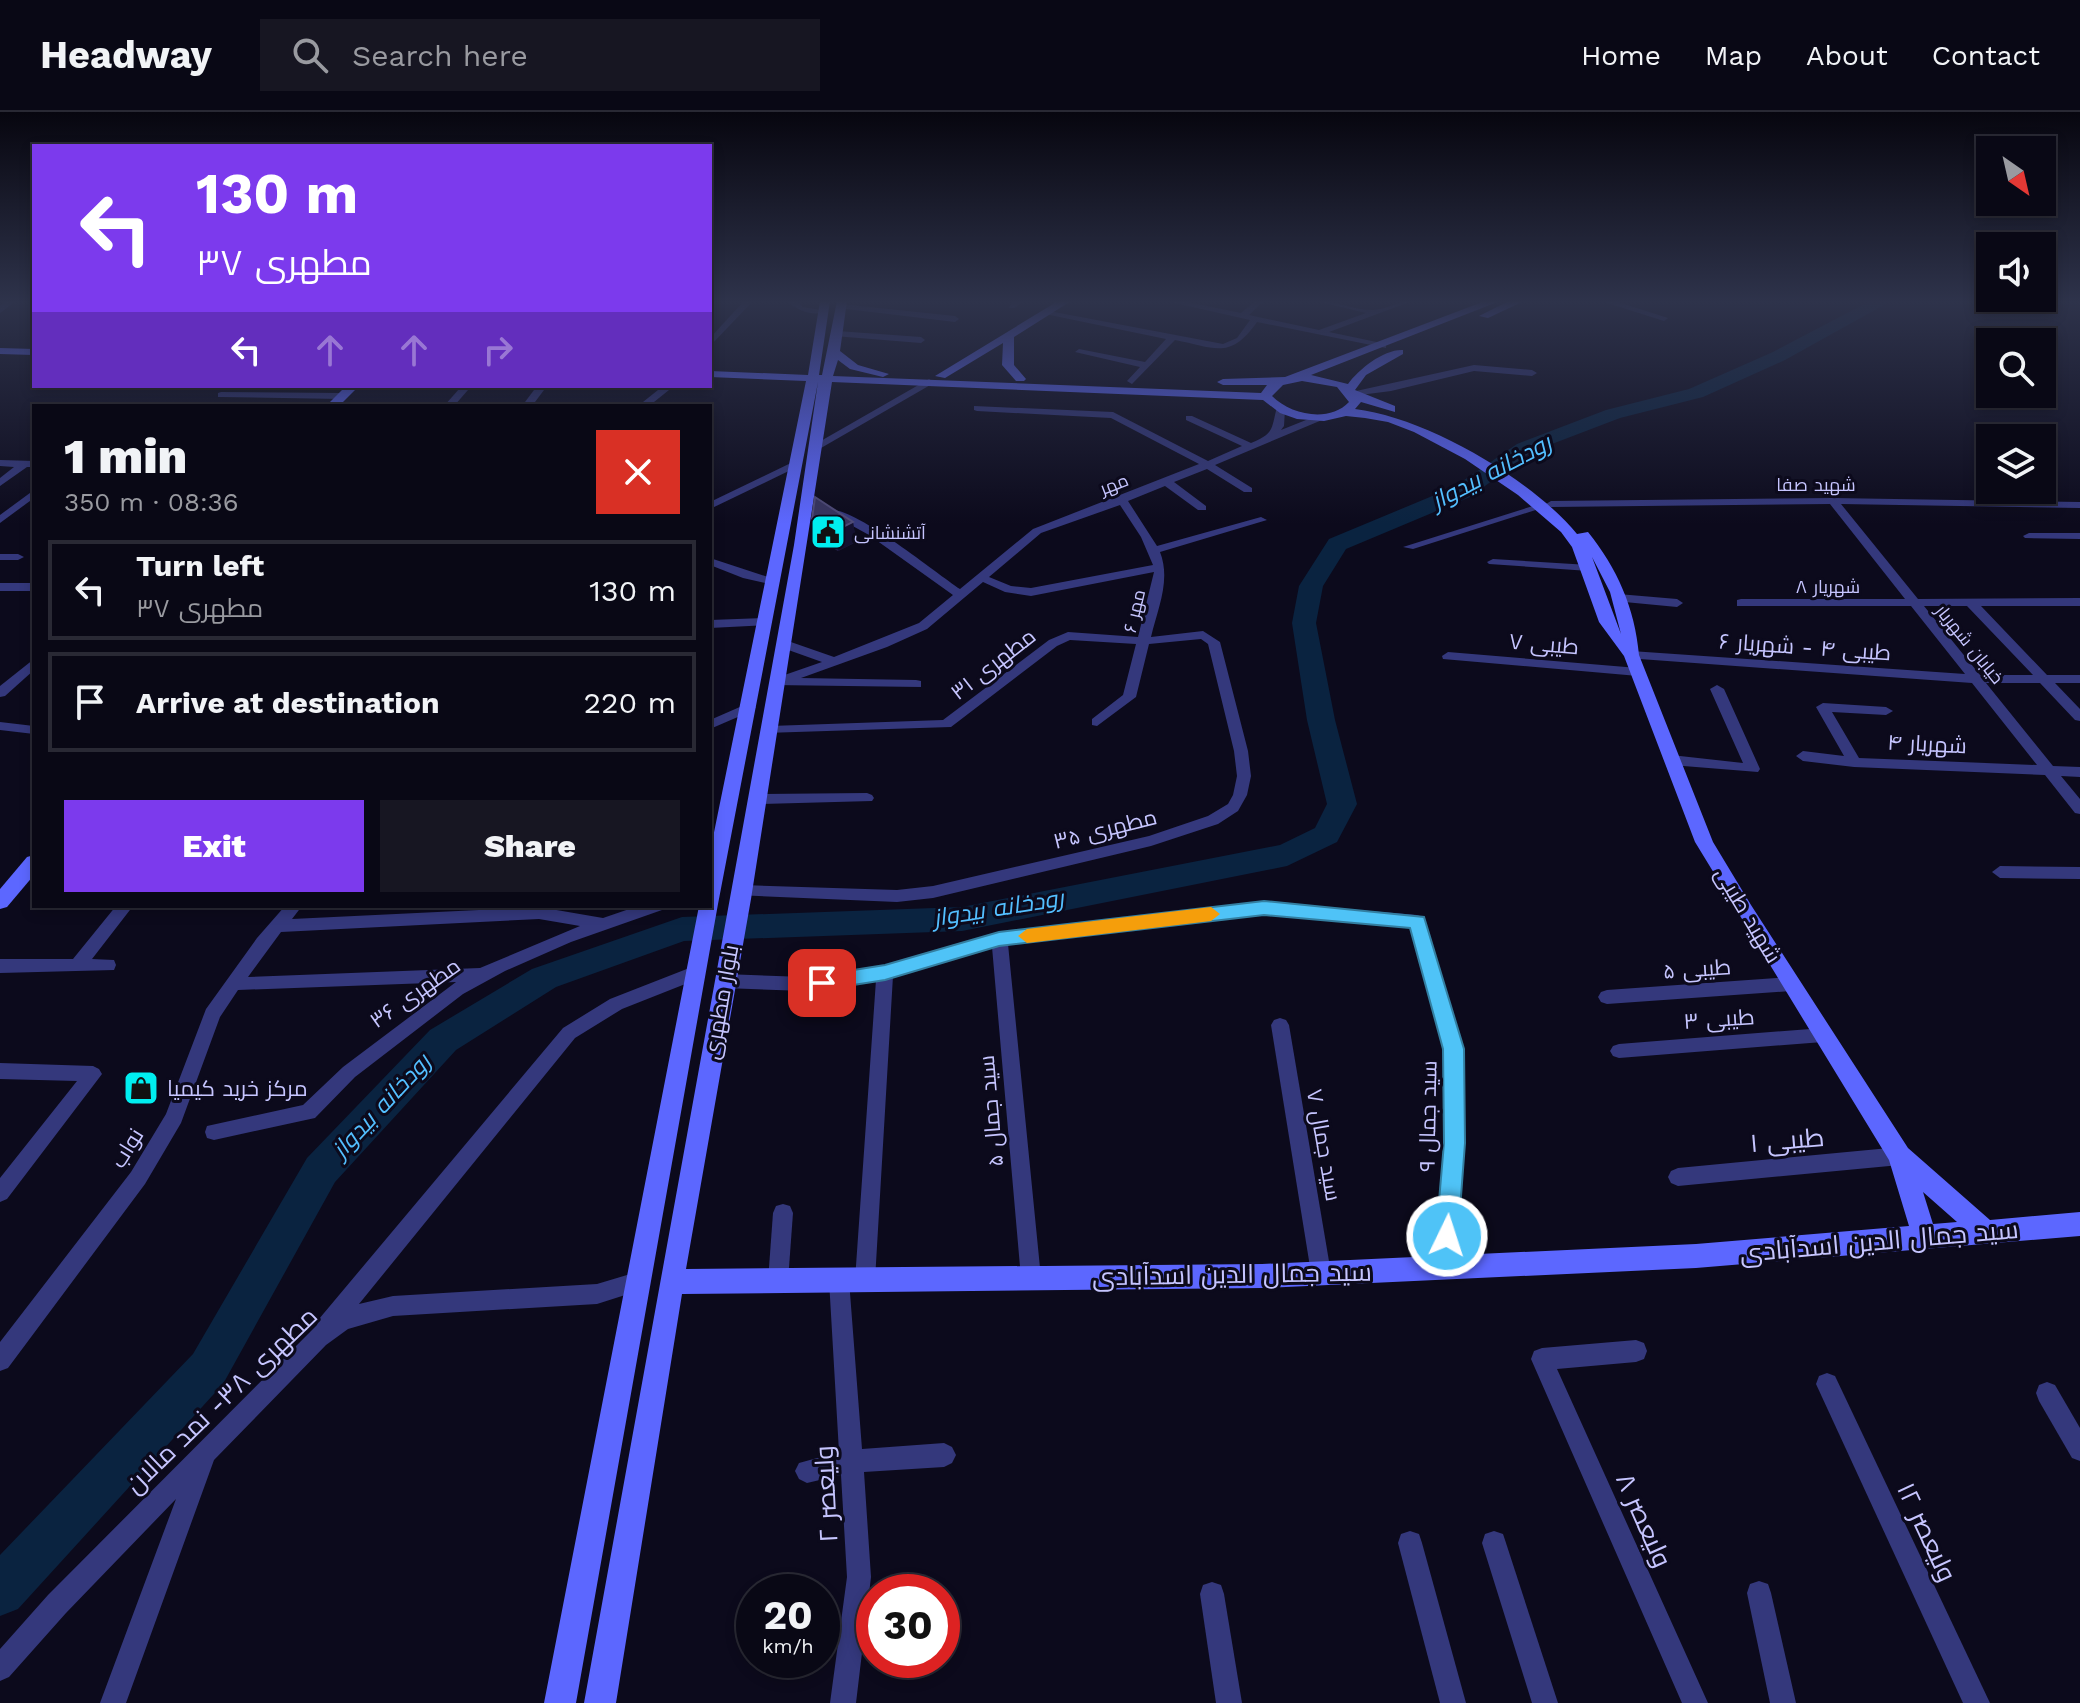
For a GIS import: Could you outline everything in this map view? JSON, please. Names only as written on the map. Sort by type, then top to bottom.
[{"type":"street","points":[[749,375],[796,386],[814,401],[852,387],[891,379],[941,376],[1132,381],[1206,388],[1266,397],[1280,409],[1305,416],[1384,416],[1482,461]]},
{"type":"street","points":[[754,375],[1206,388],[1284,380],[1329,381],[1421,422],[1482,461]]},
{"type":"street","points":[[879,375],[891,379]]},
{"type":"street","points":[[1017,375],[1020,379]]},
{"type":"street","points":[[1132,381],[1137,375]]},
{"type":"street","points":[[1266,397],[1271,386],[1299,375]]},
{"type":"street","points":[[1339,414],[1352,408],[1352,393],[1361,375]]},
{"type":"street","points":[[1352,393],[1391,388],[1444,375]]},
{"type":"street","name":"بلوار مطهری","points":[[712,880],[715,846],[749,707],[795,464],[820,378]]},
{"type":"street","points":[[817,446],[929,382]]},
{"type":"street","points":[[230,388],[221,395],[342,396]]},
{"type":"street","points":[[334,404],[351,388]]},
{"type":"street","points":[[646,404],[666,388]]},
{"type":"street","points":[[451,404],[463,390]]},
{"type":"street","name":"بلوار مطهری","points":[[600,1703],[801,545],[817,446],[814,401]]},
{"type":"street","points":[[977,408],[1113,415],[1208,465],[1248,490]]},
{"type":"street","points":[[1270,439],[1279,426],[1280,409]]},
{"type":"street","name":"مهر","points":[[778,682],[923,626],[1037,531],[1339,414]]},
{"type":"street","points":[[1189,418],[1252,447]]},
{"type":"street","name":"شهید طیبی","points":[[1482,461],[1546,506],[1592,545],[1631,632],[1634,664]]},
{"type":"street","points":[[0,463],[29,464]]},
{"type":"street","points":[[0,483],[29,464]]},
{"type":"street","points":[[712,505],[795,464]]},
{"type":"street","points":[[1167,482],[1202,508]]},
{"type":"street","points":[[0,520],[32,495]]},
{"type":"street","points":[[808,500],[873,533],[960,595]]},
{"type":"street","name":"مهر ۶","points":[[1097,722],[1129,697],[1145,641],[1160,567],[1154,550],[1122,500]]},
{"type":"street","name":"شهید صفا","points":[[1409,547],[1546,506],[1833,501],[2080,505]]},
{"type":"street","name":"خیابان شهریار","points":[[1833,501],[2080,809]]},
{"type":"street","name":"شهید طیبی","points":[[1546,506],[1579,545],[1611,632],[1634,664],[1704,842],[1900,1156],[1924,1236]]},
{"type":"street","points":[[1154,550],[1261,520]]},
{"type":"street","points":[[2029,536],[2080,536]]},
{"type":"street","points":[[781,546],[801,545]]},
{"type":"street","points":[[0,557],[18,557]]},
{"type":"street","points":[[712,562],[747,576],[774,581]]},
{"type":"street","points":[[1493,562],[1589,568]]},
{"type":"street","points":[[980,577],[1009,589],[1031,592],[1160,567]]},
{"type":"street","points":[[0,587],[32,587]]},
{"type":"street","points":[[1618,598],[1677,603]]},
{"type":"street","name":"شهریار ۸","points":[[1741,603],[2080,602]]},
{"type":"street","points":[[1971,603],[2080,717]]},
{"type":"street","points":[[712,624],[766,622]]},
{"type":"street","name":"مطهری ۳۵","points":[[742,895],[897,896],[965,886],[1185,832],[1233,807],[1240,795],[1242,763],[1214,642],[1210,637],[1195,635],[1145,641]]},
{"type":"street","name":"مطهری ۳۱","points":[[770,730],[932,727],[946,724],[1061,638],[1080,636],[1145,641]]},
{"type":"street","points":[[784,644],[835,662]]},
{"type":"street","name":"طیبی ۷","points":[[1448,656],[1634,664]]},
{"type":"street","name":"طیبی ۴ - شهریار ۶","points":[[1634,664],[1976,679],[2080,679]]},
{"type":"street","points":[[0,693],[32,665]]},
{"type":"street","points":[[778,682],[916,684]]},
{"type":"street","points":[[1671,760],[1753,769],[1717,689]]},
{"type":"street","points":[[712,724],[749,707]]},
{"type":"street","points":[[1854,762],[1823,707],[1886,711]]},
{"type":"street","points":[[0,726],[32,730]]},
{"type":"street","name":"شهریار ۴","points":[[1803,756],[1854,762],[2080,772]]},
{"type":"street","points":[[758,799],[867,798]]},
{"type":"street","points":[[0,902],[32,865]]},
{"type":"street","points":[[2000,872],[2080,873]]},
{"type":"street","points":[[712,904],[735,925]]},
{"type":"street","points":[[77,966],[123,908]]},
{"type":"street","name":"نواب","points":[[0,1360],[138,1178],[174,1117],[212,1014],[292,908]]},
{"type":"street","name":"مطهری ۳۶","points":[[214,1132],[308,1112],[349,1072],[457,989],[483,974],[603,924],[650,908]]},
{"type":"street","name":"بلوار مطهری","points":[[560,1703],[709,908]]},
{"type":"street","name":"سید جمال ۹","points":[[999,939],[1264,908],[1417,921],[1454,1049],[1454,1143],[1444,1268]]},
{"type":"street","points":[[277,926],[539,913],[603,924]]},
{"type":"street","points":[[726,968],[805,984],[885,972],[999,939]]},
{"type":"street","name":"سید جمال ۵","points":[[999,939],[1031,1278]]},
{"type":"street","points":[[318,1337],[569,1033],[616,1004],[699,961]]},
{"type":"street","points":[[0,966],[108,965]]},
{"type":"street","name":"ولیعصر ۲","points":[[843,1703],[859,1577],[852,1461],[852,1280],[885,972]]},
{"type":"street","points":[[233,984],[483,974]]},
{"type":"street","name":"طیبی ۵","points":[[1607,997],[1791,984]]},
{"type":"street","name":"سید جمال ۷","points":[[1280,1025],[1321,1273]]},
{"type":"street","name":"طیبی ۳","points":[[1619,1051],[1823,1035]]},
{"type":"street","points":[[0,1071],[93,1074],[0,1193]]},
{"type":"street","name":"شهید طیبی","points":[[1900,1156],[1985,1231]]},
{"type":"street","name":"طیبی ۱","points":[[1678,1177],[1900,1156]]},
{"type":"street","points":[[778,1281],[783,1213]]},
{"type":"street","name":"سید جمال الدین اسدآبادی","points":[[671,1282],[1321,1273],[1444,1268],[1696,1256],[2080,1224]]},
{"type":"street","name":"مطهری ۳۸- نمد مالان","points":[[0,1668],[205,1450],[318,1337],[341,1321],[393,1306],[597,1294],[637,1282]]},
{"type":"street","name":"ولیعصر ۸","points":[[1636,1351],[1542,1359],[1695,1703]]},
{"type":"street","name":"ولیعصر ۱۲","points":[[1827,1384],[1977,1703]]},
{"type":"street","points":[[2047,1393],[2080,1450]]},
{"type":"street","points":[[113,1703],[205,1450]]},
{"type":"street","points":[[807,1471],[852,1461],[944,1455]]},
{"type":"street","points":[[1410,1543],[1453,1703]]},
{"type":"street","points":[[1494,1543],[1545,1703]]},
{"type":"street","points":[[1759,1593],[1783,1703]]},
{"type":"street","points":[[1212,1594],[1229,1703]]},
{"type":"building","points":[[815,497],[853,522],[835,531],[812,519]]},
{"type":"waterway","name":"رودخانه بیدواز","points":[[0,1591],[208,1369],[321,1170],[443,1040],[544,978],[682,929],[962,919],[1287,855],[1326,835],[1342,804],[1321,720],[1304,623],[1311,586],[1337,544],[1462,492],[1524,448],[1613,414],[1696,393],[1736,375]]},
{"type":"slow traffic","points":[[1027,936],[1211,914]]},
{"type":"place","name":"آتشنشانی","points":[[828,532]]},
{"type":"place","name":"مرکز خرید کیمیا","points":[[141,1088]]},
{"type":"route","points":[[822,983],[885,972],[999,939],[1264,908],[1417,921],[1454,1049],[1454,1143],[1447,1236]]}]
